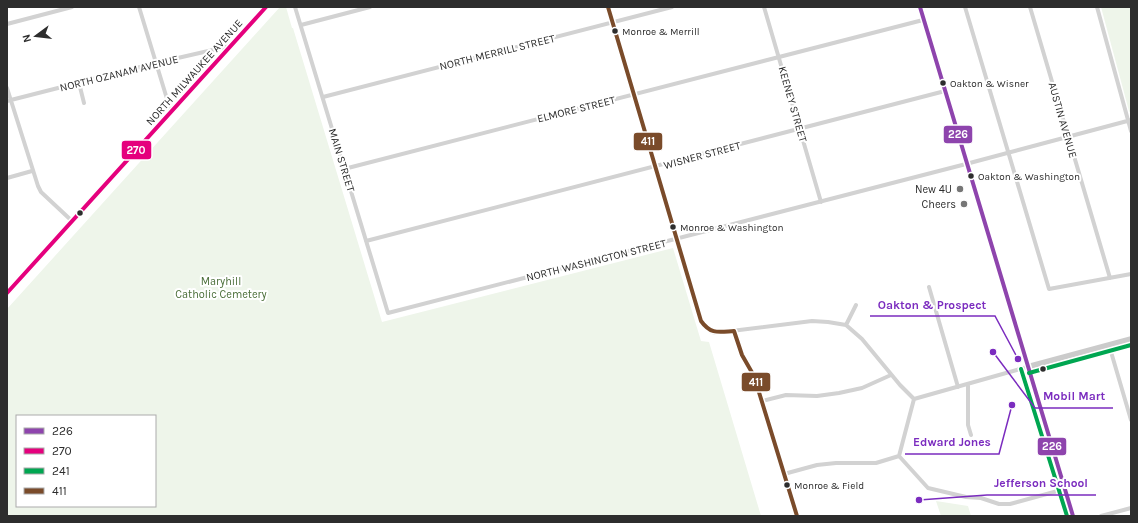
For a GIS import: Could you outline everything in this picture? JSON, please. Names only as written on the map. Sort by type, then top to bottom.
[{"type":"main road","name":"NORTH MILWAUKEE AVENUE","points":[[7,293],[266,7]]},
{"type":"main road","points":[[920,7],[1072,516]]},
{"type":"main road","points":[[1027,367],[1131,339]]},
{"type":"street","points":[[7,24],[72,7]]},
{"type":"street","points":[[139,7],[171,112]]},
{"type":"street","name":"MAIN STREET","points":[[295,7],[388,313]]},
{"type":"street","points":[[301,25],[370,7]]},
{"type":"street","points":[[608,7],[701,321],[704,326],[711,332],[715,333],[812,321],[846,325],[862,339],[891,375],[914,399]]},
{"type":"street","name":"NORTH MERRILL STREET","points":[[323,97],[672,7]]},
{"type":"street","name":"KEENEY STREET","points":[[764,7],[821,202]]},
{"type":"street","points":[[965,7],[1049,289],[1131,274]]},
{"type":"street","name":"AUSTIN AVENUE","points":[[1030,7],[1110,278]]},
{"type":"street","points":[[1098,7],[1130,121],[1131,131]]},
{"type":"street","name":"ELMORE STREET","points":[[344,169],[923,20]]},
{"type":"street","name":"NORTH OZANAM AVENUE","points":[[9,101],[156,62],[231,45]]},
{"type":"street","points":[[79,82],[84,103]]},
{"type":"street","points":[[7,88],[9,101],[32,171],[41,192],[72,221]]},
{"type":"street","name":"WISNER STREET","points":[[366,241],[945,91]]},
{"type":"street","name":"NORTH WASHINGTON STREET","points":[[388,313],[1130,121]]},
{"type":"street","points":[[7,178],[32,171]]},
{"type":"street","points":[[929,287],[958,387]]},
{"type":"street","points":[[846,325],[856,304]]},
{"type":"street","points":[[734,331],[740,350],[754,376],[796,516]]},
{"type":"street","points":[[1109,345],[1131,420]]},
{"type":"street","points":[[914,399],[1027,367]]},
{"type":"street","points":[[762,401],[781,396],[817,396],[839,393],[862,388],[891,375]]},
{"type":"street","points":[[968,384],[968,425],[971,435]]},
{"type":"street","points":[[899,456],[914,399]]},
{"type":"street","points":[[784,474],[817,465],[836,462],[876,463],[899,456]]},
{"type":"street","points":[[899,456],[928,488],[966,497],[981,498],[1004,504],[1064,489]]},
{"type":"street","points":[[1101,516],[1131,508]]},
{"type":"green space","name":"Maryhill Catholic Cemetery","points":[[280,7],[286,7],[382,322],[673,248],[701,341],[709,342],[761,516],[7,516],[7,309]]},
{"type":"green space","points":[[1101,7],[1131,7],[1131,114],[1129,111]]},
{"type":"green space","points":[[936,501],[968,506],[971,516],[941,516]]},
{"type":"transit line","name":"270","points":[[7,293],[266,7]]},
{"type":"transit line","name":"411","points":[[608,7],[701,321],[708,329],[712,331],[734,331],[742,355],[754,376],[797,516]]},
{"type":"transit line","name":"226","points":[[920,7],[1073,516]]},
{"type":"transit line","name":"241","points":[[1029,373],[1131,345]]},
{"type":"transit line","name":"241","points":[[1021,369],[1067,516]]},
{"type":"place","name":"Monroe & Merrill","points":[[615,31]]},
{"type":"place","name":"Oakton & Wisner","points":[[943,83]]},
{"type":"place","name":"Oakton & Washington","points":[[971,176]]},
{"type":"place","name":"New 4U","points":[[960,189]]},
{"type":"place","name":"Cheers","points":[[964,204]]},
{"type":"place","name":"Monroe & Washington","points":[[673,227]]},
{"type":"place","name":"Mobil Mart","points":[[993,352]]},
{"type":"place","name":"Oakton & Prospect","points":[[1018,359]]},
{"type":"place","name":"Edward Jones","points":[[1012,405]]},
{"type":"place","name":"Monroe & Field","points":[[787,485]]},
{"type":"place","name":"Jefferson School","points":[[919,500]]}]
